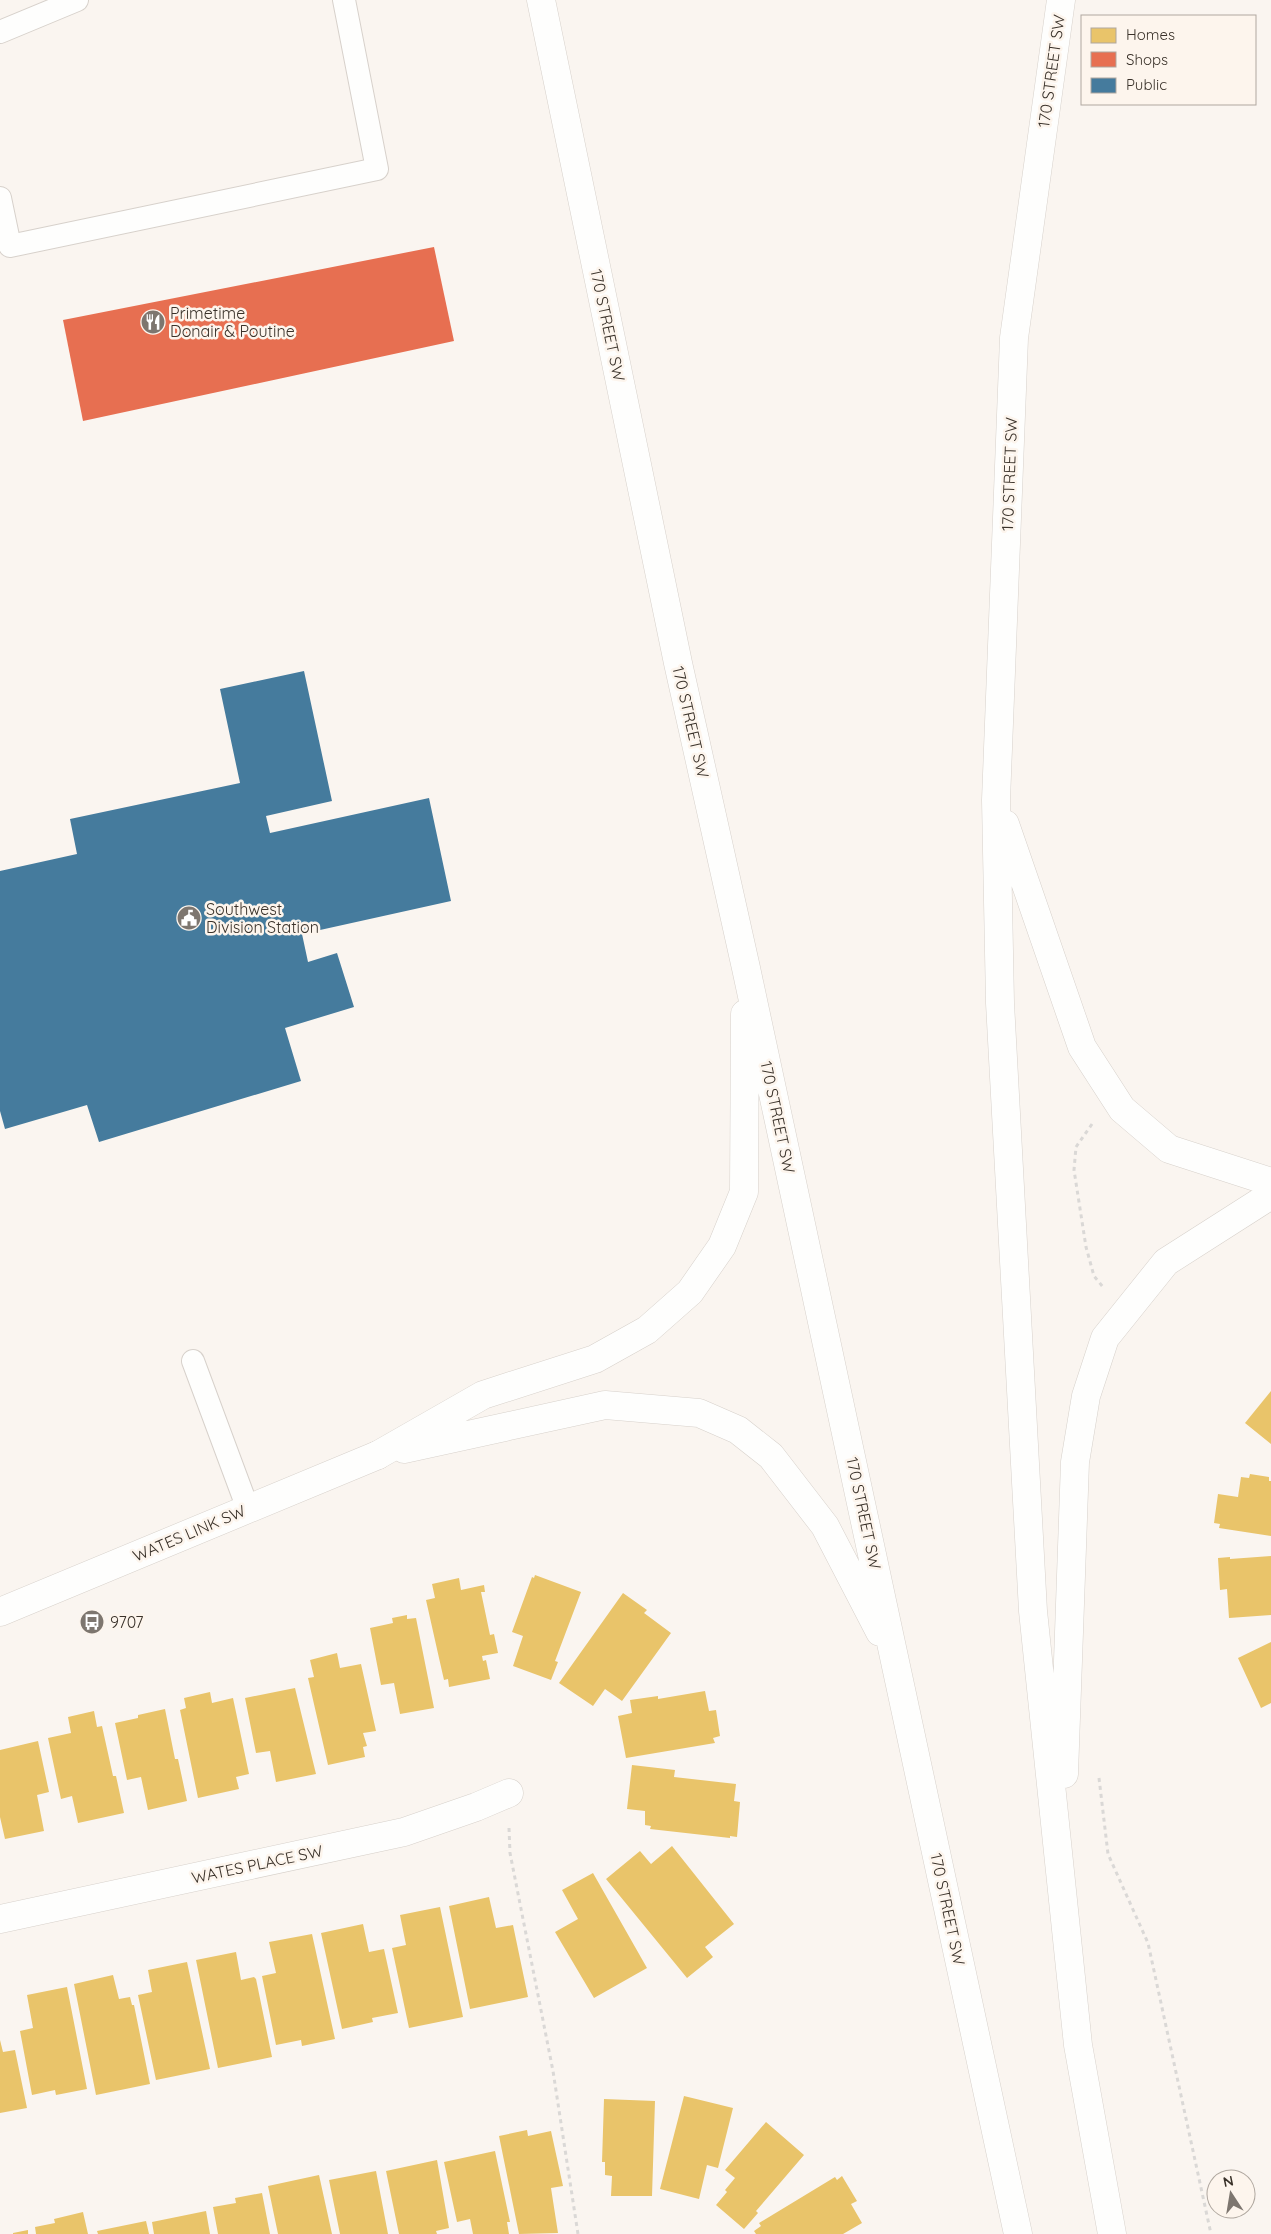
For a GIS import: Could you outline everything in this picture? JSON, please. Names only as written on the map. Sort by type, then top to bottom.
[{"type":"main road","name":"170 STREET SW","points":[[541,0],[678,663],[746,968],[1018,2234]]},
{"type":"main road","name":"170 STREET SW","points":[[1061,0],[1014,338],[996,800],[1000,1003],[1032,1601],[1078,2045],[1112,2234]]},
{"type":"main road","points":[[996,800],[1082,1047],[1122,1109],[1169,1149],[1271,1182]]},
{"type":"main road","points":[[378,1455],[483,1395],[595,1358],[647,1330],[690,1292],[722,1246],[744,1192],[743,1112],[746,968]]},
{"type":"main road","points":[[1060,1875],[1075,1462],[1086,1396],[1105,1338],[1166,1262],[1271,1195]]},
{"type":"main road","points":[[378,1455],[605,1405],[699,1413],[738,1430],[771,1456],[825,1526],[896,1664]]},
{"type":"main road","name":"WATES LINK SW","points":[[0,1612],[378,1455]]},
{"type":"main road","name":"WATES PLACE SW","points":[[0,1919],[404,1832],[468,1810],[508,1793]]},
{"type":"lane","points":[[0,32],[77,0]]},
{"type":"lane","points":[[0,198],[10,246],[377,169],[344,0]]},
{"type":"lane","points":[[193,1361],[248,1509]]},
{"type":"path","points":[[1115,1099],[1092,1123],[1076,1147],[1074,1170],[1086,1247],[1094,1276],[1108,1295],[1129,1308]]},
{"type":"path","points":[[1099,1776],[1108,1854],[1148,1943],[1211,2234]]},
{"type":"path","points":[[508,1793],[510,1853],[553,2071],[578,2234]]},
{"type":"building: Homes","points":[[1271,1391],[1271,1444],[1245,1423]]},
{"type":"building: Homes","points":[[1250,1474],[1269,1477],[1269,1481],[1271,1481],[1271,1536],[1219,1528],[1220,1524],[1214,1523],[1218,1494],[1238,1497],[1241,1477],[1249,1478]]},
{"type":"building: Homes","points":[[1271,1556],[1271,1615],[1229,1618],[1227,1589],[1220,1590],[1218,1558]]},
{"type":"building: Homes","points":[[535,1575],[581,1592],[555,1661],[558,1662],[551,1680],[513,1666],[523,1636],[512,1632],[532,1577],[534,1578]]},
{"type":"building: Homes","points":[[459,1578],[461,1590],[484,1585],[485,1592],[481,1592],[490,1635],[494,1634],[498,1653],[482,1656],[483,1661],[486,1660],[490,1679],[449,1687],[448,1679],[444,1680],[426,1600],[435,1598],[432,1584]]},
{"type":"building: Homes","points":[[623,1593],[647,1610],[644,1613],[671,1633],[622,1701],[605,1689],[593,1706],[559,1683]]},
{"type":"building: Homes","points":[[407,1615],[407,1619],[416,1618],[434,1708],[400,1714],[394,1683],[381,1685],[370,1628],[393,1623],[392,1618]]},
{"type":"building: Homes","points":[[1271,1642],[1271,1703],[1261,1708],[1238,1658]]},
{"type":"building: Homes","points":[[337,1653],[340,1668],[361,1664],[376,1731],[363,1733],[367,1746],[363,1747],[365,1757],[328,1765],[308,1678],[314,1677],[310,1660]]},
{"type":"building: Homes","points":[[295,1688],[316,1774],[276,1782],[270,1751],[256,1753],[245,1698]]},
{"type":"building: Homes","points":[[705,1691],[709,1711],[716,1710],[720,1736],[713,1738],[715,1743],[626,1758],[618,1716],[632,1713],[630,1700],[658,1696],[658,1699]]},
{"type":"building: Homes","points":[[210,1692],[212,1703],[233,1698],[249,1774],[236,1777],[239,1789],[198,1798],[180,1710],[186,1708],[184,1698]]},
{"type":"building: Homes","points":[[165,1709],[175,1759],[178,1759],[187,1801],[148,1810],[141,1777],[127,1780],[115,1723],[138,1718],[138,1715]]},
{"type":"building: Homes","points":[[94,1711],[97,1727],[102,1726],[113,1776],[116,1776],[124,1813],[78,1823],[72,1796],[61,1799],[48,1738],[71,1733],[68,1717]]},
{"type":"building: Homes","points":[[38,1741],[49,1792],[37,1795],[44,1831],[5,1839],[0,1817],[0,1750]]},
{"type":"building: Homes","points":[[632,1765],[675,1770],[674,1777],[736,1784],[734,1801],[740,1802],[737,1837],[730,1836],[730,1838],[650,1829],[651,1826],[645,1825],[645,1811],[627,1809]]},
{"type":"building: Homes","points":[[672,1846],[734,1924],[705,1947],[713,1957],[687,1978],[606,1879],[640,1851],[651,1864]]},
{"type":"building: Homes","points":[[593,1873],[647,1968],[594,1998],[555,1932],[578,1919],[562,1890]]},
{"type":"building: Homes","points":[[489,1897],[496,1928],[513,1925],[528,1997],[470,2009],[449,1906]]},
{"type":"building: Homes","points":[[440,1907],[463,2017],[409,2028],[392,1948],[406,1945],[400,1915]]},
{"type":"building: Homes","points":[[363,1924],[369,1952],[384,1949],[398,2013],[372,2018],[373,2022],[342,2029],[321,1933]]},
{"type":"building: Homes","points":[[312,1934],[335,2039],[302,2046],[301,2040],[276,2045],[262,1976],[276,1973],[269,1942]]},
{"type":"building: Homes","points":[[236,1952],[241,1980],[254,1977],[256,1979],[272,2057],[218,2068],[196,1960]]},
{"type":"building: Homes","points":[[187,1962],[210,2069],[156,2080],[138,1995],[152,1992],[148,1970]]},
{"type":"building: Homes","points":[[113,1975],[119,1999],[130,1997],[132,2005],[134,2005],[150,2084],[96,2095],[74,1984]]},
{"type":"building: Homes","points":[[67,1987],[87,2089],[56,2095],[55,2090],[32,2095],[20,2031],[33,2028],[27,1995]]},
{"type":"building: Homes","points":[[0,2040],[3,2052],[15,2050],[27,2108],[0,2113]]},
{"type":"building: Homes","points":[[684,2096],[733,2108],[718,2168],[707,2165],[699,2199],[660,2189]]},
{"type":"building: Homes","points":[[604,2099],[655,2101],[652,2196],[611,2196],[612,2176],[605,2175],[605,2162],[602,2162]]},
{"type":"building: Homes","points":[[766,2122],[804,2155],[756,2211],[758,2213],[744,2229],[716,2205],[727,2192],[725,2190],[735,2178],[725,2170]]},
{"type":"building: Homes","points":[[527,2130],[528,2136],[551,2131],[563,2186],[551,2188],[558,2233],[519,2234],[499,2136]]},
{"type":"building: Homes","points":[[495,2151],[510,2222],[507,2222],[509,2234],[473,2234],[470,2219],[457,2222],[444,2162]]},
{"type":"building: Homes","points":[[437,2160],[449,2228],[436,2231],[437,2234],[399,2234],[386,2171]]},
{"type":"building: Homes","points":[[376,2171],[388,2234],[340,2234],[329,2180]]},
{"type":"building: Homes","points":[[319,2175],[332,2234],[278,2234],[268,2186]]},
{"type":"building: Homes","points":[[842,2176],[857,2201],[851,2204],[862,2223],[843,2234],[756,2234],[754,2231],[761,2226],[759,2223],[835,2177],[837,2180]]},
{"type":"building: Homes","points":[[262,2193],[270,2234],[218,2234],[213,2207],[236,2203],[235,2198]]},
{"type":"building: Homes","points":[[206,2211],[210,2234],[154,2234],[152,2222]]},
{"type":"building: Homes","points":[[83,2212],[88,2234],[36,2234],[35,2227],[55,2223],[54,2219]]},
{"type":"building: Homes","points":[[146,2221],[149,2234],[98,2234],[97,2231]]},
{"type":"building: Homes","points":[[28,2230],[28,2234],[13,2234],[13,2233]]},
{"type":"building: Shops","points":[[434,247],[454,341],[83,421],[63,320]]},
{"type":"building: Public","name":"Southwest Division Station","points":[[304,671],[332,801],[266,816],[270,833],[429,798],[451,901],[302,934],[308,962],[337,953],[354,1007],[285,1028],[301,1081],[99,1142],[87,1105],[5,1129],[0,1111],[0,871],[77,854],[70,819],[240,783],[220,689]]},
{"type":"place","name":"Primetime Donair & Poutine","points":[[153,322]]},
{"type":"place","name":"Southwest Division Station","points":[[189,918]]},
{"type":"place","name":"9707","points":[[92,1622]]}]
